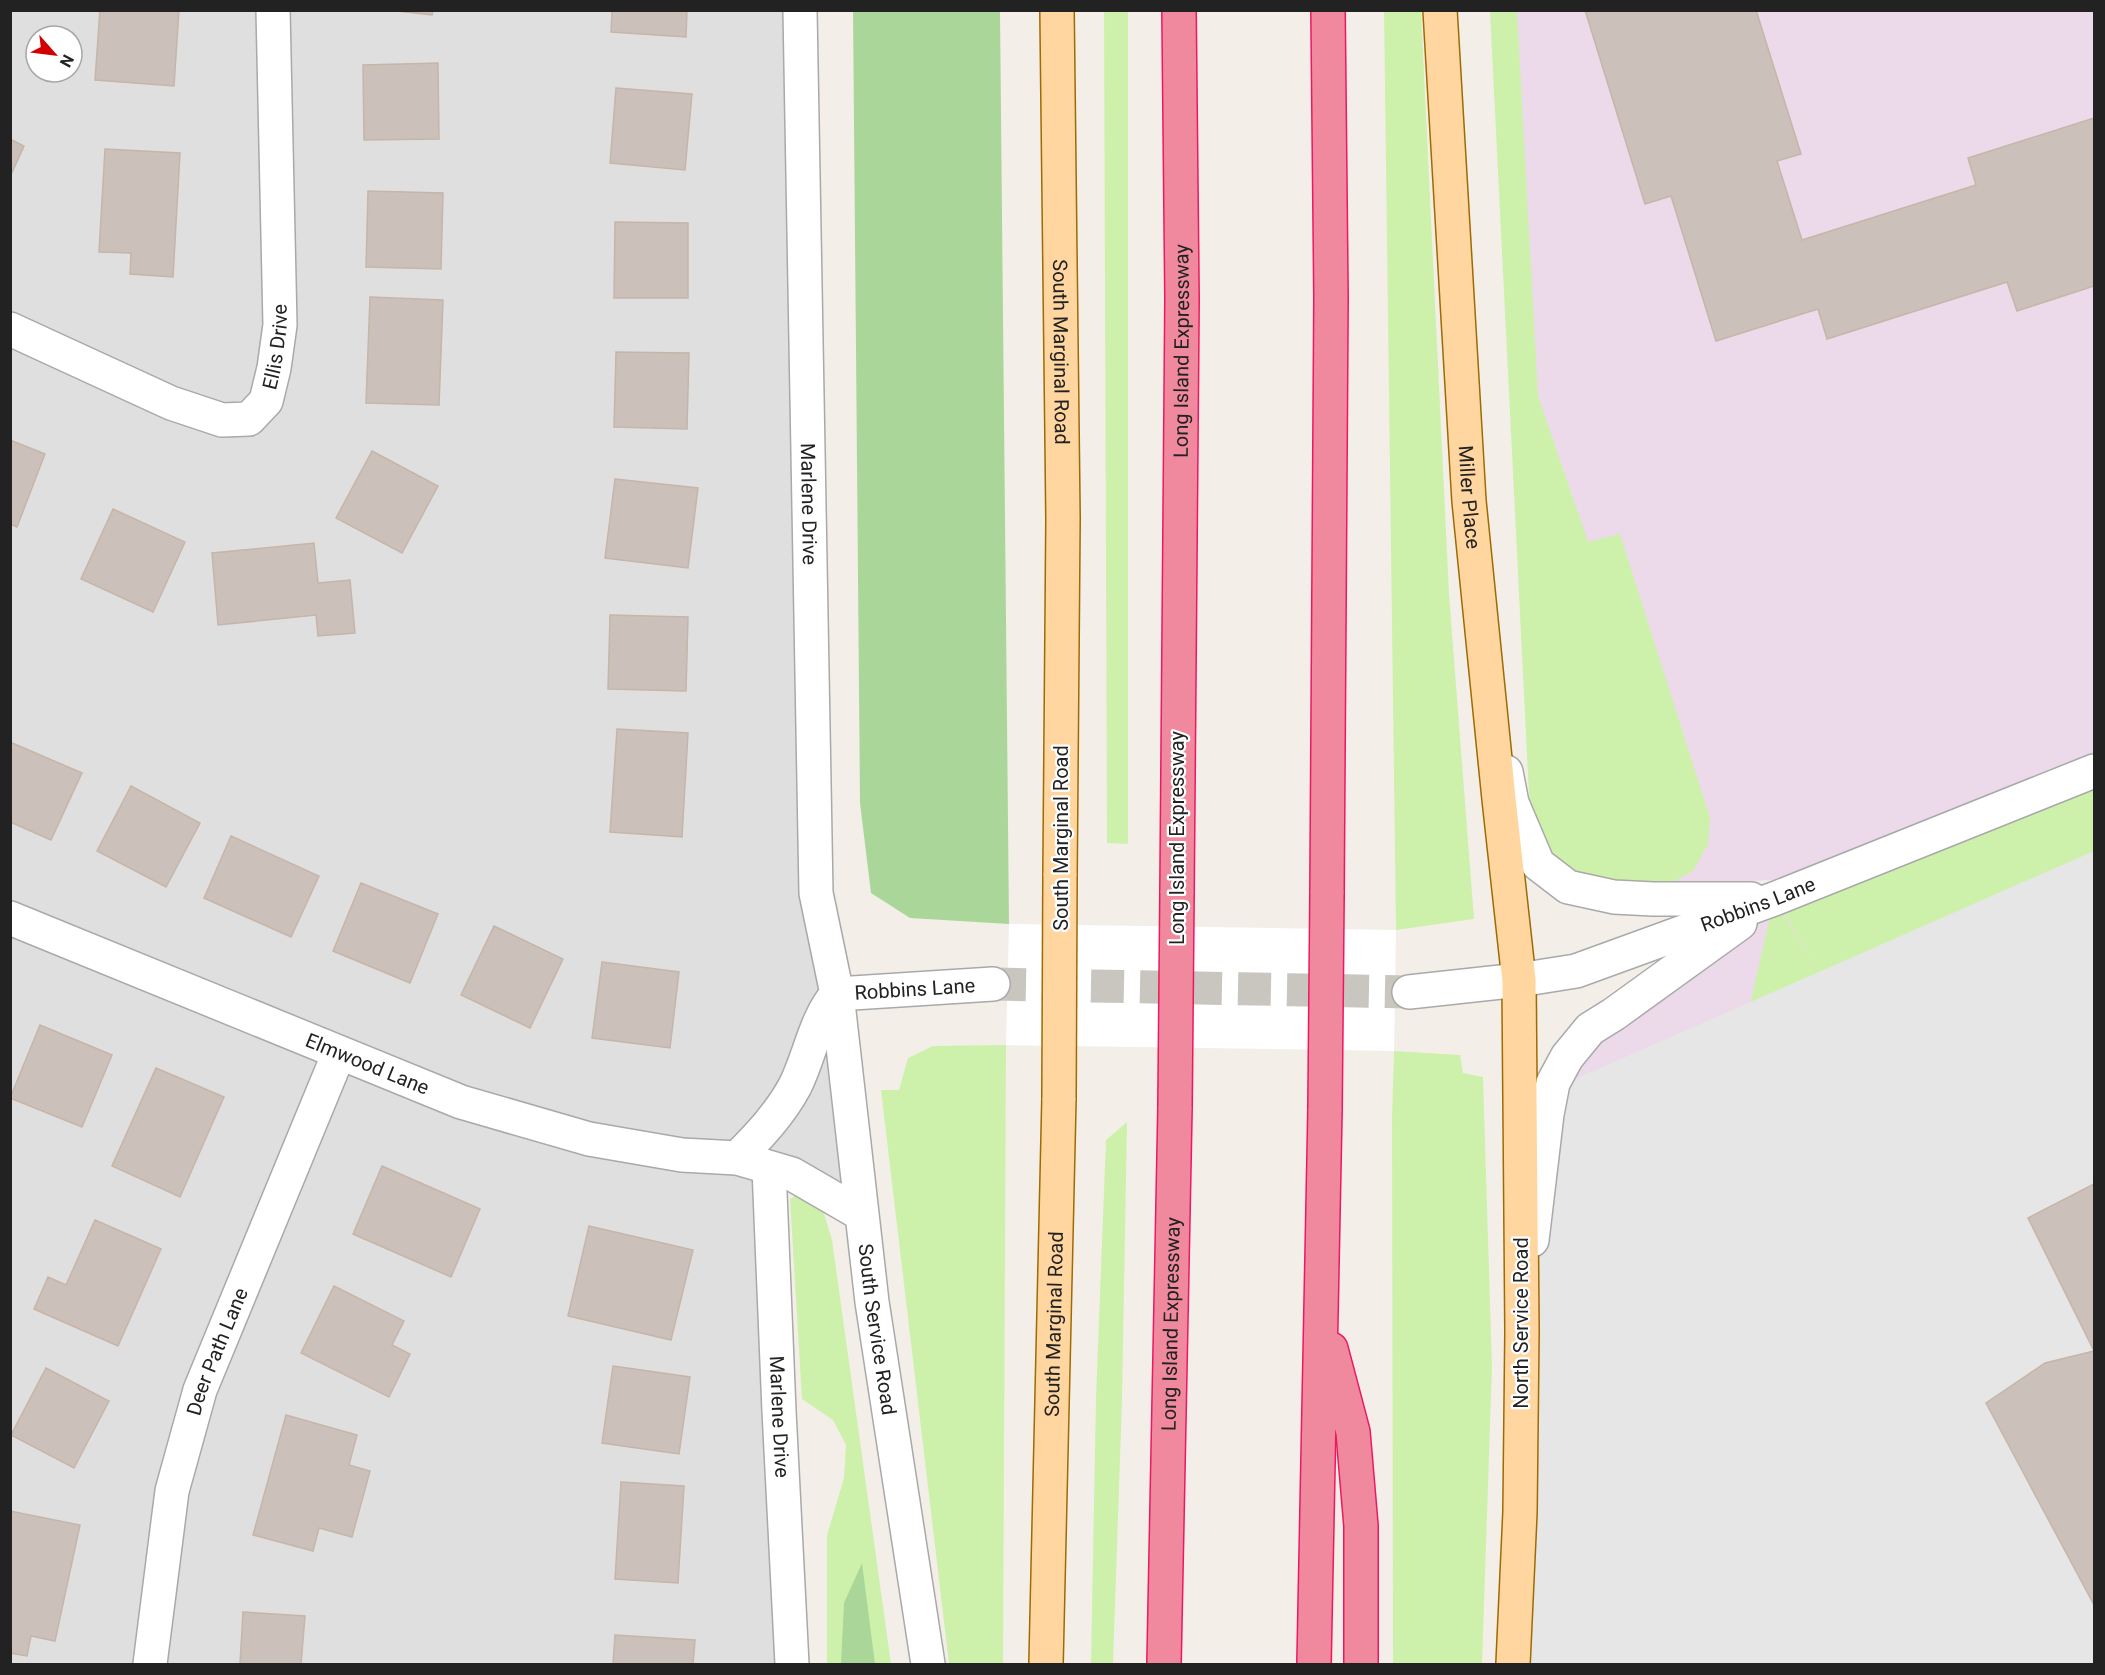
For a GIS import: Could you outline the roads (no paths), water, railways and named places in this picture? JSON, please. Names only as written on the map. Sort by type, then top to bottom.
[{"type":"highway","name":"Long Island Expressway","points":[[1164,1665],[1177,893],[1182,299],[1179,10]]},
{"type":"highway","points":[[1314,1665],[1327,894],[1331,298],[1328,10]]},
{"type":"highway","points":[[1321,1311],[1353,1432],[1361,1526],[1361,1665]]},
{"type":"main road","name":"South Marginal Road","points":[[1046,1665],[1059,1098],[1063,519],[1057,10]]},
{"type":"main road","name":"Miller Place","points":[[1440,10],[1469,501],[1519,981]]},
{"type":"main road","name":"North Service Road","points":[[1512,1665],[1520,1512],[1522,1331],[1519,981]]},
{"type":"street","name":"Ellis Drive","points":[[10,330],[171,403],[222,420],[249,419],[266,402],[280,325],[273,10]]},
{"type":"street","name":"Marlene Drive","points":[[800,10],[816,893],[837,994]]},
{"type":"street","points":[[1484,648],[1512,803],[1538,864],[1568,888],[1614,897],[1774,899]]},
{"type":"street","name":"Robbins Lane","points":[[1409,992],[1519,981],[1576,971],[1774,899],[2094,771]]},
{"type":"street","points":[[1522,1331],[1547,1114],[1553,1083],[1567,1057],[1590,1029],[1774,899]]},
{"type":"street","name":"Elmwood Lane","points":[[10,918],[461,1102],[590,1139],[682,1155],[737,1158],[792,1174],[861,1214]]},
{"type":"street","name":"Robbins Lane","points":[[837,994],[993,984]]},
{"type":"street","points":[[737,1158],[769,1126],[794,1087],[810,1053],[826,1006],[837,994]]},
{"type":"street","name":"South Service Road","points":[[837,994],[872,1302],[928,1665]]},
{"type":"street","name":"Deer Path Lane","points":[[150,1665],[172,1491],[200,1390],[339,1053]]},
{"type":"street","name":"Marlene Drive","points":[[769,1168],[792,1665]]},
{"type":"tunnel","points":[[993,984],[1409,992]]}]
